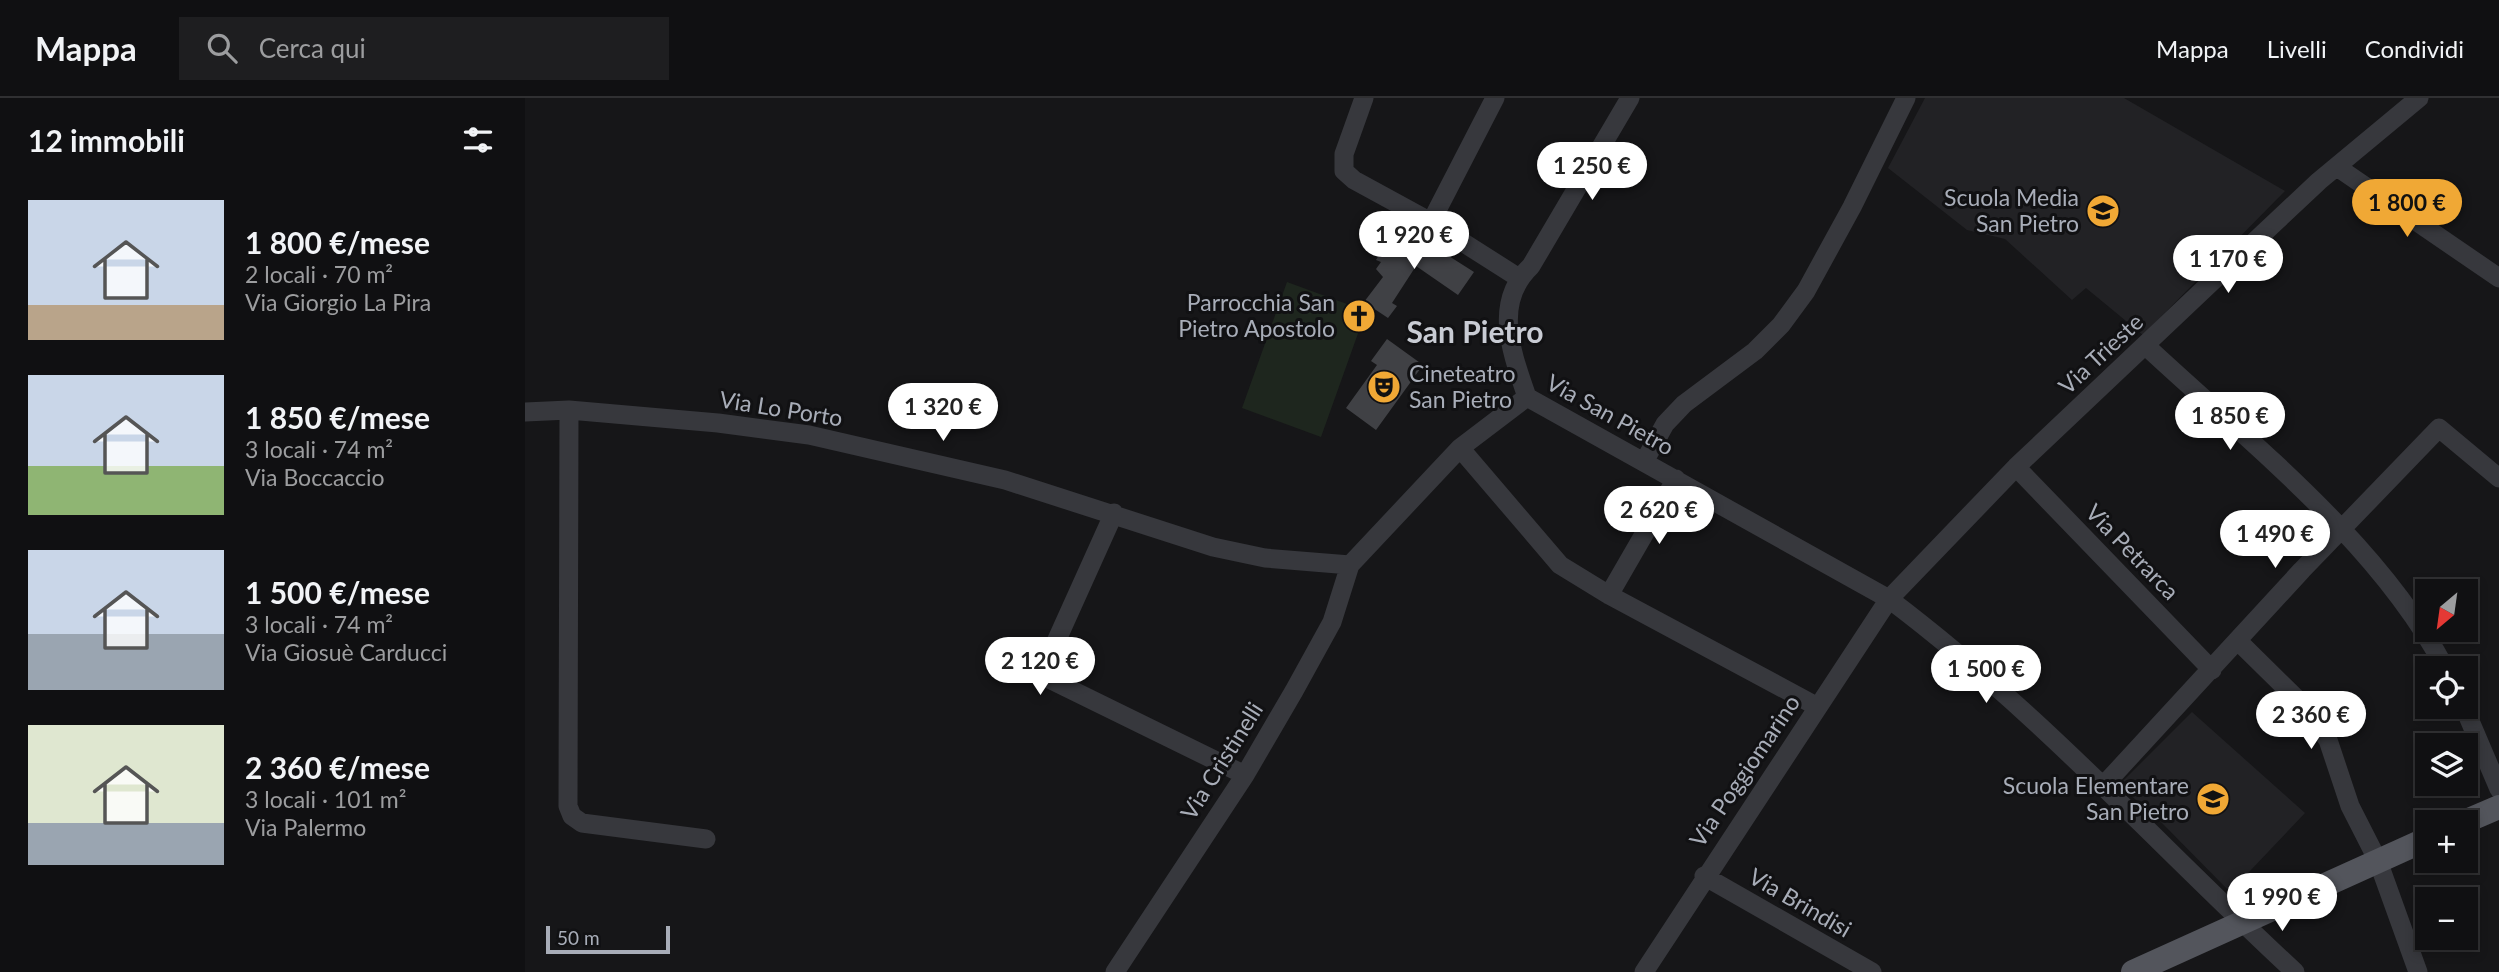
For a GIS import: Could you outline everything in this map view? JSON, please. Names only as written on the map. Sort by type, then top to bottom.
[{"type":"main road","points":[[2478,816],[2499,807]]},
{"type":"main road","points":[[2133,972],[2415,844]]},
{"type":"street","points":[[1364,98],[1344,154],[1344,171],[1519,278]]},
{"type":"street","points":[[1431,222],[1495,98]]},
{"type":"street","name":"Via San Pietro","points":[[1630,98],[1531,266],[1519,278],[1510,295],[1507,325],[1527,397],[1889,599],[1933,632],[2060,742],[2242,924],[2295,972]]},
{"type":"street","points":[[1644,462],[1665,424],[1684,404],[1755,351],[1781,325],[1852,207],[1906,98]]},
{"type":"street","name":"Via Trieste","points":[[1889,599],[2016,467],[2337,167],[2419,98]]},
{"type":"street","points":[[2337,167],[2499,278]]},
{"type":"street","points":[[2146,346],[2342,529],[2421,624],[2438,656]]},
{"type":"street","points":[[1350,565],[1460,447],[1527,397]]},
{"type":"street","points":[[569,410],[568,806],[572,816],[582,823],[706,839]]},
{"type":"street","name":"Via Lo Porto","points":[[525,412],[569,410],[718,423],[809,435],[1005,480],[1213,547],[1265,558],[1350,565]]},
{"type":"street","points":[[2104,785],[2439,428],[2499,478]]},
{"type":"street","points":[[1460,447],[1560,565],[1609,595],[1818,707]]},
{"type":"street","name":"Via Petrarca","points":[[2016,467],[2212,670]]},
{"type":"street","points":[[1609,595],[1676,479]]},
{"type":"street","points":[[1114,513],[1041,675],[1245,775]]},
{"type":"street","name":"Via Cristinelli","points":[[1115,972],[1245,775],[1332,622],[1350,565]]},
{"type":"street","name":"Via Poggiomarino","points":[[1644,972],[1704,876],[1889,599]]},
{"type":"street","points":[[2238,640],[2301,702],[2328,740],[2350,806],[2378,861],[2418,972]]},
{"type":"street","points":[[2469,719],[2499,789]]},
{"type":"street","name":"Via Brindisi","points":[[1704,876],[1872,972]]},
{"type":"shaded area","name":"Scuola Media San Pietro","points":[[1925,98],[2124,98],[2285,191],[2143,335],[2086,288],[2072,300],[2005,239],[1967,230],[1888,168]]},
{"type":"shaded area","points":[[1287,282],[1366,311],[1321,437],[1242,408]]},
{"type":"shaded area","name":"Scuola Elementare San Pietro","points":[[2192,712],[2305,813],[2230,892],[2161,822],[2119,785]]},
{"type":"building","points":[[1411,232],[1474,272],[1458,295],[1416,266],[1392,303],[1397,306],[1388,318],[1364,302],[1383,277],[1376,269],[1381,262],[1376,260],[1387,242],[1401,250]]},
{"type":"building","name":"Cineteatro San Pietro","points":[[1387,339],[1423,365],[1376,430],[1346,408],[1377,365],[1371,361]]},
{"type":"place","name":"Scuola Media San Pietro","points":[[2103,211]]},
{"type":"place","name":"Parrocchia San Pietro Apostolo","points":[[1359,316]]},
{"type":"place","name":"Cineteatro San Pietro","points":[[1384,387]]},
{"type":"place","name":"Scuola Elementare San Pietro","points":[[2213,799]]},
{"type":"district","name":"San Pietro","points":[[1475,333]]}]
